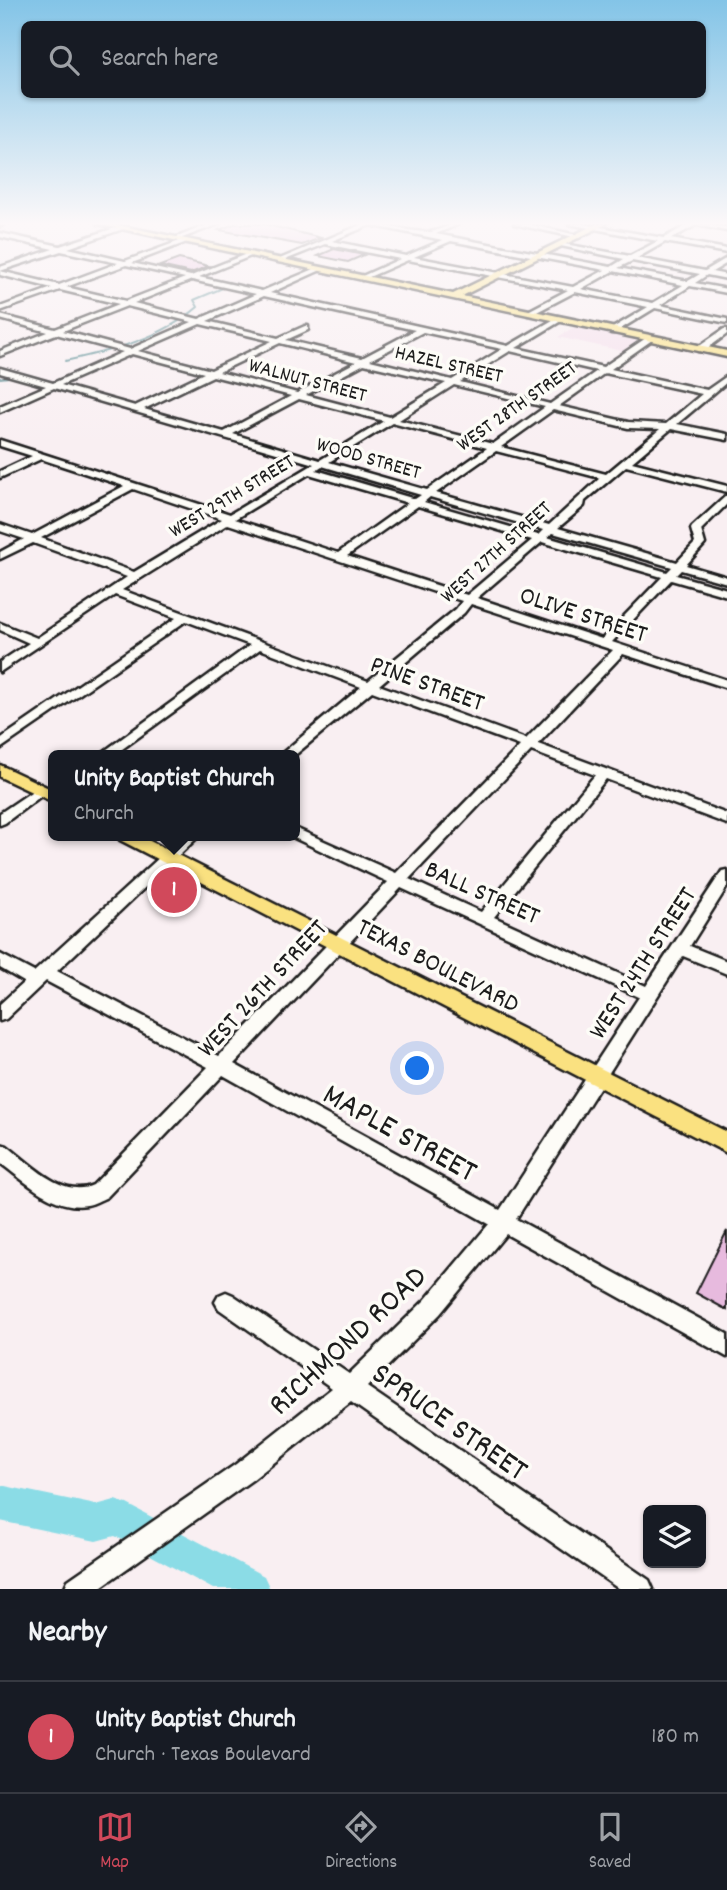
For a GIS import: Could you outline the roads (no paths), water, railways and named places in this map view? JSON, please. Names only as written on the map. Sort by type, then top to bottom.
[{"type":"main road","points":[[455,298],[727,354]]},
{"type":"main road","points":[[0,770],[48,794]]},
{"type":"main road","name":"TEXAS BOULEVARD","points":[[135,841],[727,1143]]},
{"type":"street","points":[[0,309],[30,298]]},
{"type":"street","name":"HAZEL STREET","points":[[107,298],[628,425],[693,429],[727,437]]},
{"type":"street","points":[[0,354],[139,298]]},
{"type":"street","points":[[0,409],[253,298]]},
{"type":"street","points":[[281,298],[603,370],[727,392]]},
{"type":"street","points":[[531,313],[558,298]]},
{"type":"street","points":[[618,298],[727,321]]},
{"type":"street","points":[[614,331],[666,298]]},
{"type":"street","name":"WALNUT STREET","points":[[0,317],[606,477]]},
{"type":"street","name":"WEST 29TH STREET","points":[[0,668],[135,576],[558,319]]},
{"type":"street","points":[[136,409],[305,328]]},
{"type":"street","points":[[225,435],[421,330]]},
{"type":"street","points":[[701,349],[727,331]]},
{"type":"street","name":"WEST 28TH STREET","points":[[339,557],[649,338]]},
{"type":"street","name":"WOOD STREET","points":[[0,370],[727,580]]},
{"type":"street","name":"WEST 27TH STREET","points":[[293,750],[460,611],[606,477],[727,378]]},
{"type":"street","name":"OLIVE STREET","points":[[0,443],[339,557],[726,682]]},
{"type":"street","points":[[0,475],[40,456]]},
{"type":"street","points":[[625,463],[727,489]]},
{"type":"street","name":"WOOD STREET","points":[[308,471],[727,593]]},
{"type":"street","points":[[0,556],[132,486]]},
{"type":"street","points":[[605,643],[700,544],[696,529],[727,498]]},
{"type":"street","points":[[0,527],[135,576]]},
{"type":"street","name":"PINE STREET","points":[[113,590],[727,819]]},
{"type":"street","points":[[0,745],[186,617]]},
{"type":"street","points":[[0,626],[37,642]]},
{"type":"street","points":[[113,750],[259,644]]},
{"type":"street","name":"WEST 26TH STREET","points":[[0,1152],[64,1196],[78,1200],[100,1191],[335,943],[621,649]]},
{"type":"street","points":[[485,918],[603,774]]},
{"type":"street","points":[[0,820],[48,795]]},
{"type":"street","name":"BALL STREET","points":[[300,835],[650,995]]},
{"type":"street","points":[[0,1014],[186,841]]},
{"type":"street","name":"WEST 24TH STREET","points":[[597,1076],[727,875]]},
{"type":"street","points":[[680,948],[727,968]]},
{"type":"street","name":"MAPLE STREET","points":[[0,960],[39,976],[221,1065],[727,1346]]},
{"type":"street","name":"RICHMOND ROAD","points":[[76,1589],[297,1432],[349,1388],[427,1314],[468,1269],[503,1223],[597,1076]]},
{"type":"street","name":"SPRUCE STREET","points":[[226,1302],[640,1589]]},
{"type":"waterway","points":[[65,361],[118,348],[152,335],[184,318],[198,307],[194,300],[198,298]]},
{"type":"waterway","points":[[0,378],[9,377]]},
{"type":"waterway","points":[[0,1503],[96,1523],[115,1518],[127,1522],[251,1589]]},
{"type":"place","name":"Unity Baptist Church","points":[[174,890]]}]
